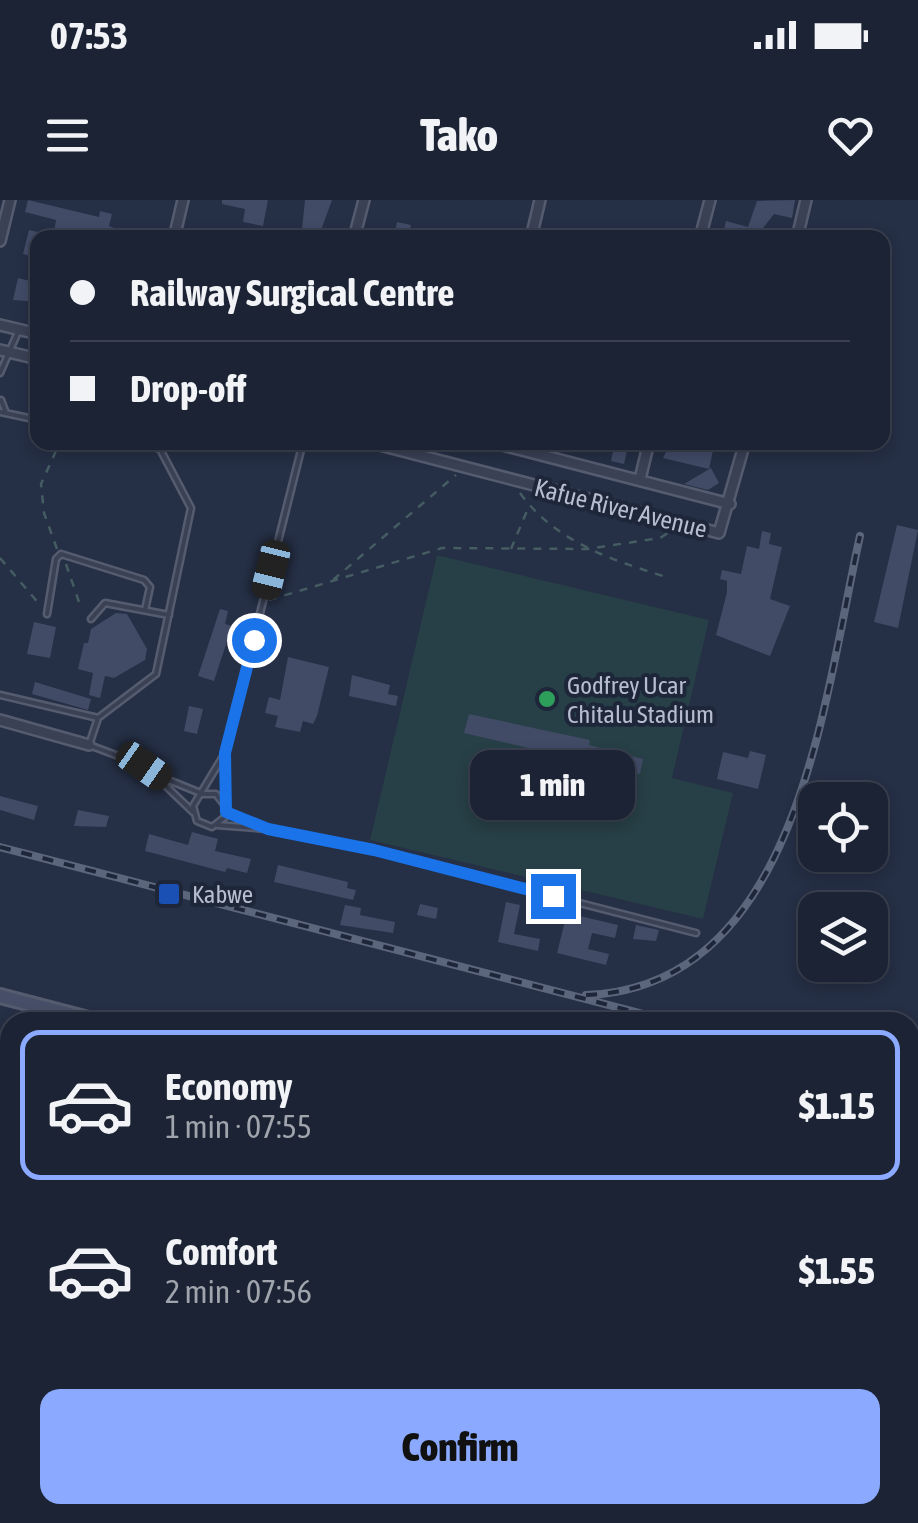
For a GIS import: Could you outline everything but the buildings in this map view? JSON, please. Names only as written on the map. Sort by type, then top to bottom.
[{"type":"street","points":[[0,241],[10,200]]},
{"type":"street","points":[[176,230],[183,200]]},
{"type":"street","points":[[356,230],[364,200]]},
{"type":"street","points":[[533,230],[540,200]]},
{"type":"street","points":[[702,230],[710,200]]},
{"type":"street","points":[[799,230],[806,200]]},
{"type":"street","points":[[0,325],[30,332]]},
{"type":"street","points":[[5,351],[30,357]]},
{"type":"street","name":"Kafue River Avenue","points":[[398,450],[721,532],[730,504],[523,450]]},
{"type":"street","points":[[640,479],[648,450]]},
{"type":"street","points":[[730,504],[744,450]]},
{"type":"street","points":[[0,720],[89,745]]},
{"type":"street","points":[[0,996],[62,1012]]},
{"type":"lane","points":[[0,374],[5,351],[20,330]]},
{"type":"lane","points":[[1,390],[3,413],[30,418]]},
{"type":"lane","points":[[161,450],[191,508],[156,674],[98,718],[89,745],[144,766],[162,778],[204,794],[216,794],[226,810],[268,829]]},
{"type":"lane","points":[[193,812],[225,753],[301,450]]},
{"type":"lane","points":[[47,614],[60,554],[144,580],[150,587],[145,610]]},
{"type":"lane","points":[[90,619],[105,603],[169,614]]},
{"type":"lane","points":[[0,695],[98,718]]},
{"type":"lane","points":[[217,825],[226,810],[225,753]]},
{"type":"lane","points":[[162,778],[202,825],[268,829],[374,850],[696,933]]},
{"type":"path","points":[[56,450],[40,484],[44,513],[80,605]]},
{"type":"path","points":[[329,583],[465,468]]},
{"type":"path","points":[[512,480],[529,504],[586,548],[663,576]]},
{"type":"path","points":[[510,550],[529,504]]},
{"type":"path","points":[[263,602],[442,548],[586,548],[660,538],[675,522]]},
{"type":"path","points":[[0,558],[47,614]]},
{"type":"shaded area","name":"Godfrey Ucar Chitalu Stadium","points":[[437,555],[709,620],[672,778],[733,793],[703,919],[370,840]]},
{"type":"railway","points":[[586,995],[658,980],[714,942],[757,888],[790,822],[814,749],[860,536]]},
{"type":"railway","points":[[0,847],[635,1012]]},
{"type":"place","name":"Godfrey Ucar Chitalu Stadium","points":[[547,699]]},
{"type":"place","name":"Kabwe","points":[[169,894]]},
{"type":"route","points":[[254,640],[225,753],[226,812],[268,829],[374,850],[553,896]]}]
